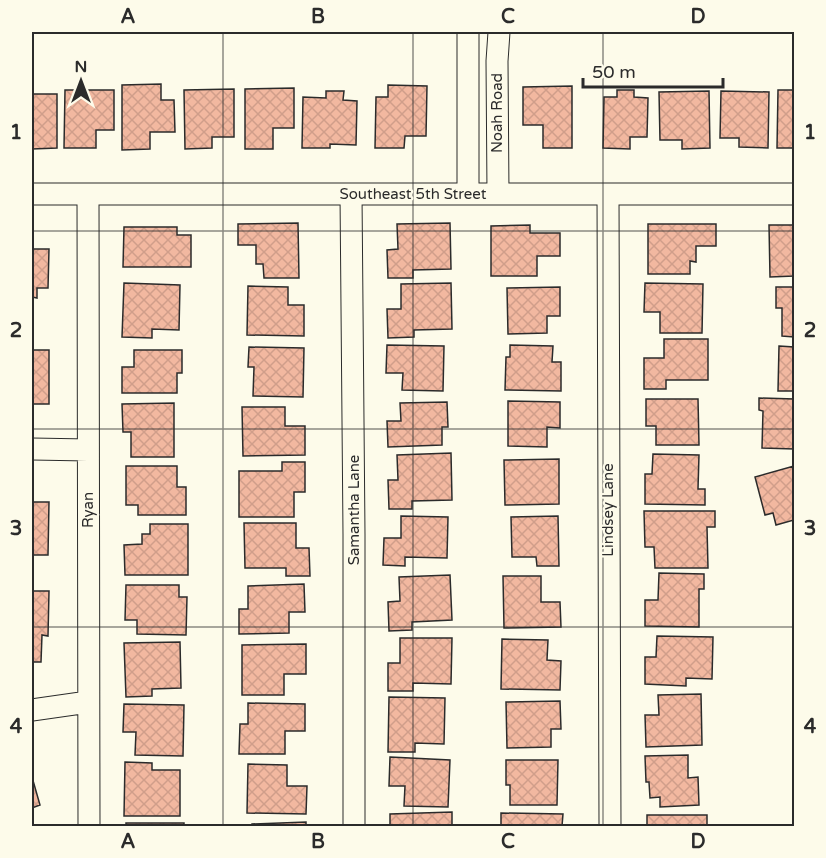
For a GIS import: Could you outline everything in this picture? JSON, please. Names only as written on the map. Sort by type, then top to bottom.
[{"type":"street","name":"Noah Road","points":[[468,32],[468,194]]},
{"type":"street","name":"Noah Road","points":[[498,194],[497,61],[499,32]]},
{"type":"street","name":"Southeast 5th Street","points":[[32,194],[795,194]]},
{"type":"street","name":"Ryan","points":[[88,194],[88,826]]},
{"type":"street","name":"Samantha Lane","points":[[351,194],[354,826]]},
{"type":"street","name":"Lindsey Lane","points":[[608,194],[609,826]]},
{"type":"street","points":[[32,449],[88,450]]},
{"type":"street","points":[[32,710],[88,702]]},
{"type":"building","points":[[161,84],[161,100],[174,100],[175,132],[150,132],[150,149],[122,150],[122,85]]},
{"type":"building","points":[[388,85],[427,86],[426,136],[405,136],[404,148],[375,148],[376,97],[388,97]]},
{"type":"building","points":[[572,86],[572,148],[543,148],[543,125],[523,125],[523,87]]},
{"type":"building","points":[[294,88],[294,128],[273,128],[273,149],[245,149],[245,89]]},
{"type":"building","points":[[234,89],[234,137],[212,137],[212,148],[185,149],[184,90]]},
{"type":"building","points":[[65,90],[114,90],[114,130],[96,130],[96,148],[64,148]]},
{"type":"building","points":[[617,90],[634,90],[634,97],[648,98],[647,137],[630,137],[630,149],[603,148],[604,97],[617,97]]},
{"type":"building","points":[[778,90],[794,90],[794,148],[777,148]]},
{"type":"building","points":[[326,91],[344,91],[343,100],[357,101],[356,145],[330,144],[330,148],[302,148],[303,97],[326,98]]},
{"type":"building","points":[[709,91],[710,148],[682,149],[682,140],[660,140],[659,92]]},
{"type":"building","points":[[721,91],[769,92],[768,148],[739,147],[739,138],[720,138]]},
{"type":"building","points":[[32,94],[57,94],[57,148],[32,149]]},
{"type":"building","points":[[298,223],[299,278],[264,278],[263,264],[256,264],[256,245],[238,245],[238,224]]},
{"type":"building","points":[[450,223],[451,269],[413,270],[413,278],[388,278],[387,250],[398,249],[397,224]]},
{"type":"building","points":[[648,224],[716,224],[716,246],[696,246],[696,262],[690,261],[690,274],[648,274]]},
{"type":"building","points":[[530,225],[530,233],[560,233],[560,256],[537,256],[537,276],[491,276],[491,226]]},
{"type":"building","points":[[769,225],[794,225],[794,276],[770,277]]},
{"type":"building","points":[[124,227],[177,227],[177,235],[191,235],[191,267],[123,267]]},
{"type":"building","points":[[32,249],[49,249],[48,288],[37,288],[37,298],[32,297]]},
{"type":"building","points":[[124,283],[180,285],[179,330],[152,329],[152,338],[122,337]]},
{"type":"building","points":[[451,283],[452,329],[414,330],[414,337],[388,338],[387,309],[401,309],[401,284]]},
{"type":"building","points":[[645,283],[703,284],[702,333],[660,333],[660,312],[644,312]]},
{"type":"building","points":[[248,286],[288,287],[288,305],[304,305],[304,336],[247,335]]},
{"type":"building","points":[[560,287],[560,316],[547,316],[547,333],[508,334],[507,288]]},
{"type":"building","points":[[776,287],[794,287],[794,337],[782,336],[782,308],[776,308]]},
{"type":"building","points":[[664,339],[708,339],[708,380],[666,380],[666,389],[644,389],[644,358],[664,358]]},
{"type":"building","points":[[387,345],[444,346],[443,391],[402,390],[403,373],[386,373]]},
{"type":"building","points":[[510,345],[553,346],[552,362],[561,362],[561,391],[505,390],[506,357],[510,357]]},
{"type":"building","points":[[779,346],[794,347],[794,391],[778,391]]},
{"type":"building","points":[[249,347],[304,348],[303,397],[253,396],[254,367],[248,367]]},
{"type":"building","points":[[32,350],[49,350],[49,404],[32,404]]},
{"type":"building","points":[[134,350],[182,350],[182,373],[177,373],[177,393],[122,393],[122,367],[134,367]]},
{"type":"building","points":[[759,398],[794,399],[794,449],[762,448],[763,411],[759,410]]},
{"type":"building","points":[[646,399],[698,399],[699,445],[656,445],[656,426],[646,426]]},
{"type":"building","points":[[508,401],[560,402],[560,428],[547,427],[547,447],[508,446]]},
{"type":"building","points":[[447,402],[448,427],[442,427],[442,445],[388,447],[387,421],[401,421],[400,403]]},
{"type":"building","points":[[174,403],[174,457],[131,457],[131,432],[123,432],[122,404]]},
{"type":"building","points":[[242,407],[285,407],[285,426],[305,426],[305,455],[243,456]]},
{"type":"building","points":[[451,453],[452,500],[412,501],[412,509],[389,509],[388,480],[398,480],[397,455]]},
{"type":"building","points":[[653,454],[699,455],[698,489],[705,489],[705,505],[645,504],[645,474],[652,474]]},
{"type":"building","points":[[559,459],[559,504],[505,505],[504,460]]},
{"type":"building","points":[[282,462],[305,462],[305,492],[294,492],[294,517],[239,517],[239,471],[282,471]]},
{"type":"building","points":[[126,466],[177,466],[177,487],[186,487],[186,515],[138,515],[138,505],[126,505]]},
{"type":"building","points":[[794,466],[794,520],[776,525],[773,513],[765,515],[755,477]]},
{"type":"building","points":[[32,502],[49,502],[48,555],[32,555]]},
{"type":"building","points":[[644,511],[715,511],[715,527],[707,527],[708,568],[655,568],[654,547],[645,547]]},
{"type":"building","points":[[401,516],[448,517],[447,558],[405,557],[405,566],[383,565],[384,538],[401,538]]},
{"type":"building","points":[[558,516],[559,566],[537,566],[536,557],[512,557],[511,517]]},
{"type":"building","points":[[244,523],[296,523],[296,548],[309,548],[310,576],[286,576],[286,568],[245,568]]},
{"type":"building","points":[[150,524],[188,524],[188,575],[125,575],[124,545],[142,544],[142,534],[150,534]]},
{"type":"building","points":[[659,573],[704,574],[704,589],[699,589],[699,627],[645,626],[645,600],[658,600]]},
{"type":"building","points":[[450,575],[452,620],[412,622],[412,630],[389,631],[388,602],[400,601],[399,577]]},
{"type":"building","points":[[503,576],[541,576],[541,602],[560,602],[561,627],[504,628]]},
{"type":"building","points":[[304,584],[305,612],[289,612],[289,633],[239,634],[239,609],[248,609],[248,586]]},
{"type":"building","points":[[126,585],[179,585],[179,597],[187,597],[186,635],[137,634],[137,620],[125,620]]},
{"type":"building","points":[[32,591],[49,591],[48,636],[42,635],[41,662],[32,662]]},
{"type":"building","points":[[657,636],[713,637],[712,679],[686,678],[686,686],[645,684],[645,657],[656,657]]},
{"type":"building","points":[[400,638],[452,638],[451,684],[413,683],[413,691],[388,691],[388,663],[400,663]]},
{"type":"building","points":[[502,639],[548,640],[547,660],[561,661],[560,690],[501,689]]},
{"type":"building","points":[[180,642],[181,688],[152,689],[152,696],[126,697],[124,643]]},
{"type":"building","points":[[306,644],[306,674],[284,674],[284,695],[242,695],[242,645]]},
{"type":"building","points":[[701,694],[702,745],[646,747],[645,715],[659,715],[658,695]]},
{"type":"building","points":[[389,697],[445,698],[444,744],[415,743],[415,752],[388,752]]},
{"type":"building","points":[[560,701],[561,729],[551,729],[551,747],[507,748],[506,702]]},
{"type":"building","points":[[248,703],[305,704],[305,731],[285,731],[285,754],[239,754],[240,724],[248,724]]},
{"type":"building","points":[[124,704],[184,705],[183,756],[135,755],[136,732],[123,732]]},
{"type":"building","points":[[688,755],[688,778],[698,777],[699,805],[660,807],[660,797],[650,798],[649,782],[646,782],[645,756]]},
{"type":"building","points":[[390,757],[450,760],[448,807],[404,806],[405,786],[389,786]]},
{"type":"building","points":[[506,760],[558,760],[557,805],[510,805],[510,785],[506,785]]},
{"type":"building","points":[[125,762],[152,763],[152,770],[180,770],[180,816],[124,816]]},
{"type":"building","points":[[248,764],[287,765],[287,786],[307,786],[306,814],[247,813]]},
{"type":"building","points":[[32,777],[40,805],[32,808]]},
{"type":"building","points":[[452,812],[452,826],[390,826],[390,814]]},
{"type":"building","points":[[501,813],[563,814],[562,826],[501,826]]},
{"type":"building","points":[[647,815],[707,815],[707,826],[647,826]]},
{"type":"building","points":[[306,822],[306,826],[252,826],[252,824]]},
{"type":"building","points":[[126,823],[184,823],[184,826],[126,826]]}]
